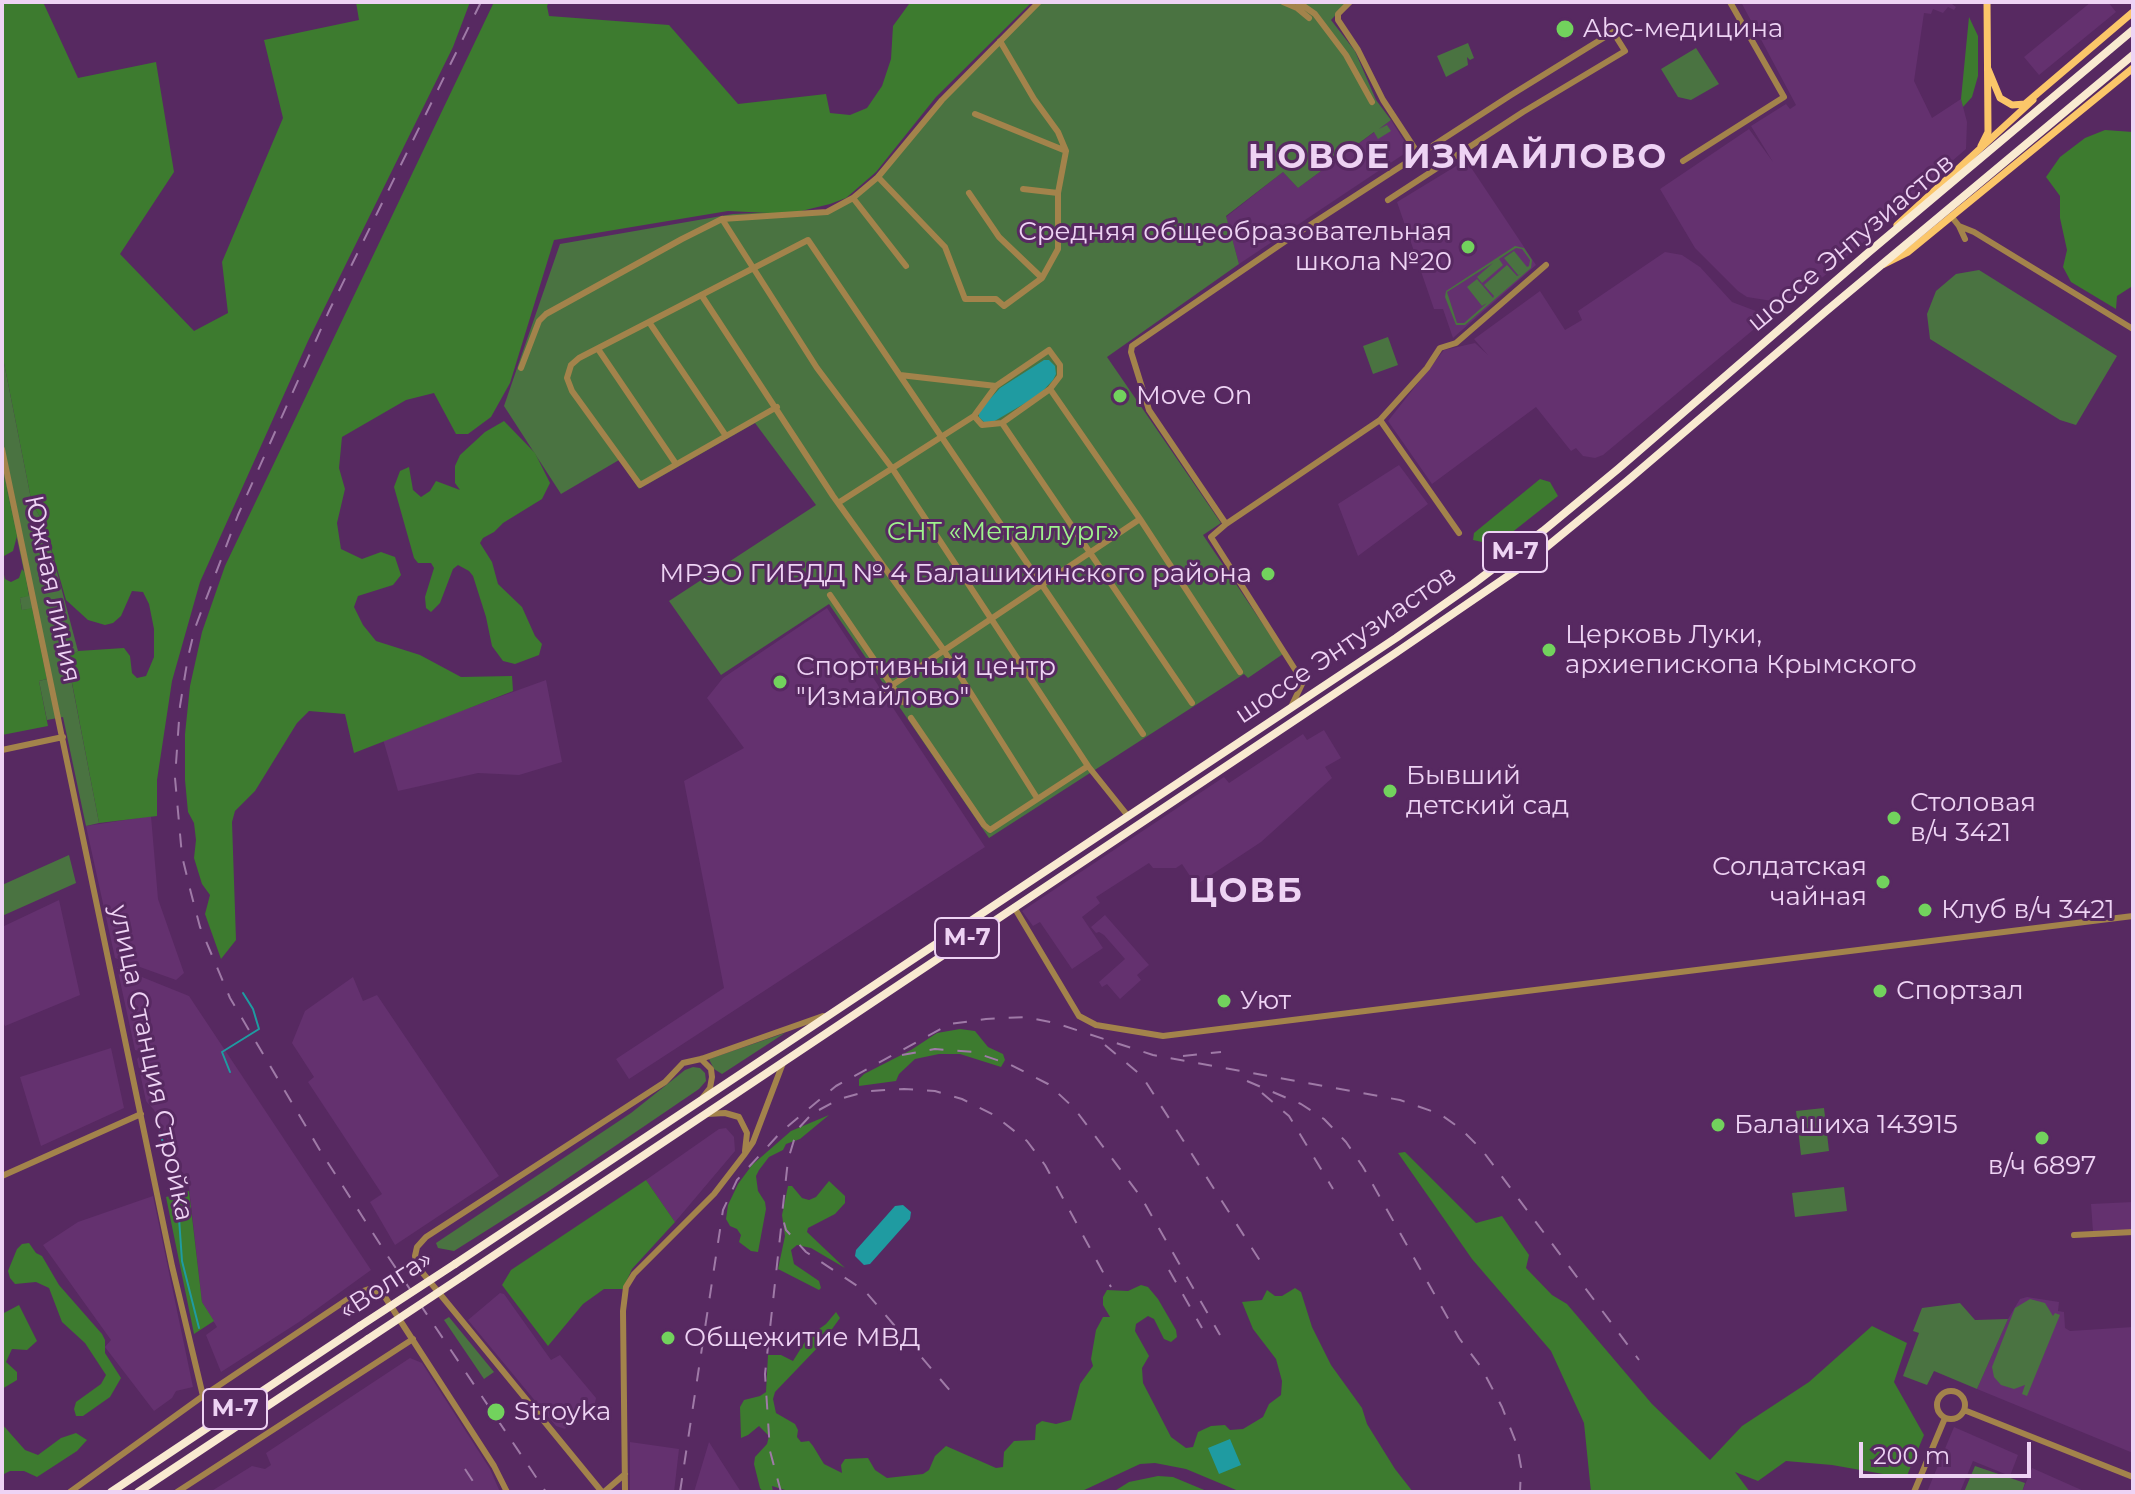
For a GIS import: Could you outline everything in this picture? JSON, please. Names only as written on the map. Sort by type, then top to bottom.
[{"type":"highway","name":"шоссе Энтузиастов","points":[[684,1110],[1396,638],[1543,531],[2133,30]]},
{"type":"highway","name":"шоссе Энтузиастов","points":[[692,1122],[1527,563],[2133,55]]},
{"type":"highway","name":"«Волга»","points":[[111,1492],[684,1110]]},
{"type":"highway","name":"«Волга»","points":[[138,1492],[692,1122]]},
{"type":"main road","points":[[1978,152],[1988,132],[1987,2]]},
{"type":"main road","points":[[1869,252],[1916,206],[2133,12]]},
{"type":"main road","points":[[1882,265],[1908,252],[2133,68]]},
{"type":"main road","points":[[1988,69],[1995,91],[2004,101],[2021,105],[2033,100]]},
{"type":"street","points":[[521,368],[539,321],[546,314],[722,219],[827,212],[853,198],[878,177],[942,100],[1039,2]]},
{"type":"street","points":[[1283,2],[1309,18]]},
{"type":"street","points":[[1298,2],[1315,14],[1341,49],[1372,102]]},
{"type":"street","points":[[1350,2],[1338,14],[1338,20],[1419,155]]},
{"type":"street","points":[[1683,161],[1784,97],[1730,2]]},
{"type":"street","points":[[1226,524],[1149,410],[1131,349],[1244,269],[1613,32],[1625,51],[1523,112],[1388,200]]},
{"type":"street","points":[[878,177],[945,247],[965,299],[996,299],[1004,306],[1042,278],[1058,249],[1058,193],[1066,151],[1058,132],[1034,99],[1000,41]]},
{"type":"street","points":[[975,114],[1066,151]]},
{"type":"street","points":[[1023,189],[1058,193]]},
{"type":"street","points":[[969,193],[999,237],[1042,278]]},
{"type":"street","points":[[853,198],[906,266]]},
{"type":"street","points":[[1951,216],[1965,239]]},
{"type":"street","points":[[722,219],[817,368],[892,468],[1088,766],[1128,816]]},
{"type":"street","points":[[1959,226],[1974,232],[2133,329]]},
{"type":"street","points":[[777,407],[640,485],[572,391],[567,378],[571,365],[598,349],[808,240],[1143,734]]},
{"type":"street","points":[[1291,707],[1303,682],[1211,537],[1380,420],[1427,368],[1440,348],[1456,343],[1546,265]]},
{"type":"street","points":[[702,296],[838,503],[943,649],[1037,798]]},
{"type":"street","points":[[649,322],[726,436]]},
{"type":"street","points":[[598,349],[676,464]]},
{"type":"street","points":[[838,503],[974,416],[996,386],[1049,350],[1060,365],[1060,376],[1050,389],[1002,423],[982,425],[974,416]]},
{"type":"street","points":[[899,375],[996,386]]},
{"type":"street","points":[[1050,389],[1240,672]]},
{"type":"street","points":[[1380,420],[1459,533]]},
{"type":"street","points":[[1002,423],[1192,703]]},
{"type":"street","name":"Южная линия","points":[[2,449],[63,737]]},
{"type":"street","points":[[888,688],[1140,519]]},
{"type":"street","points":[[830,595],[888,688],[903,702]]},
{"type":"street","points":[[911,718],[960,795],[990,830],[1088,766]]},
{"type":"street","points":[[2,750],[63,737]]},
{"type":"street","name":"улица Станция Стройка","points":[[63,737],[177,1292],[203,1396]]},
{"type":"street","points":[[1014,907],[1079,1016],[1096,1025],[1163,1036],[2133,916]]},
{"type":"street","points":[[625,1474],[603,1492],[417,1266],[417,1247],[426,1237],[665,1082],[683,1063],[828,1015]]},
{"type":"street","points":[[701,1059],[711,1069],[712,1077],[710,1088],[702,1098]]},
{"type":"street","points":[[623,1490],[623,1311],[626,1287],[640,1267],[714,1194],[744,1155],[753,1142],[784,1060]]},
{"type":"street","points":[[701,1115],[725,1113],[739,1117],[747,1133],[744,1155]]},
{"type":"street","points":[[2,1176],[141,1114]]},
{"type":"street","points":[[2074,1235],[2133,1232]]},
{"type":"street","points":[[70,1492],[203,1396],[364,1290],[374,1290],[385,1297],[494,1466],[507,1492]]},
{"type":"street","points":[[177,1492],[413,1339]]},
{"type":"street","points":[[1945,1392],[1959,1393],[1964,1401],[1964,1410],[1954,1419],[1945,1418],[1938,1411],[1937,1402],[1945,1392]]},
{"type":"street","points":[[1964,1410],[2133,1477]]},
{"type":"street","points":[[1914,1492],[1945,1418]]},
{"type":"shaded area","points":[[2,2],[43,2],[78,78],[156,62],[174,172],[120,254],[194,331],[228,313],[222,262],[283,118],[264,40],[359,20],[356,2],[470,2],[453,47],[308,341],[200,582],[172,681],[157,780],[157,816],[99,823],[67,657],[78,651],[124,648],[130,656],[132,673],[137,678],[146,676],[154,657],[154,629],[149,604],[143,592],[132,591],[121,616],[105,625],[88,620],[66,600],[44,523],[32,504],[2,353]]},
{"type":"shaded area","points":[[494,2],[549,2],[549,16],[669,25],[738,104],[826,94],[830,113],[850,115],[867,108],[882,86],[891,59],[893,26],[909,4],[1032,2],[936,97],[876,172],[846,198],[789,214],[728,211],[554,240],[510,383],[491,417],[468,434],[456,434],[434,393],[406,400],[342,437],[339,468],[345,489],[337,523],[341,549],[362,559],[381,552],[395,557],[401,575],[393,585],[358,596],[354,607],[363,625],[376,641],[420,655],[461,677],[512,676],[513,691],[354,753],[345,714],[309,711],[297,723],[255,791],[235,811],[232,822],[236,940],[221,959],[205,914],[210,895],[202,884],[194,858],[196,840],[194,823],[188,812],[185,780],[185,734],[190,686],[202,632],[225,566]]},
{"type":"shaded area","points":[[1741,2],[1954,2],[1952,4],[1956,7],[1954,10],[1948,7],[1943,13],[1933,9],[1931,14],[1924,13],[1914,81],[1932,118],[1961,99],[1967,122],[1966,149],[1938,173],[1936,181],[1791,304],[1747,297],[1738,291],[1695,248],[1660,189],[1749,129],[1773,162],[1751,126],[1786,104],[1790,109],[1796,105]]},
{"type":"shaded area","points":[[2091,2],[2108,2],[2116,12],[2039,75],[2024,57]]},
{"type":"shaded area","points":[[1969,17],[1978,36],[1978,76],[1972,97],[1963,107],[1961,99]]},
{"type":"shaded area","points":[[1391,120],[1410,150],[1239,264],[1226,217],[1283,172],[1298,188]]},
{"type":"shaded area","points":[[2105,130],[2133,132],[2133,296],[2131,287],[2117,296],[2116,309],[2071,282],[2063,267],[2067,250],[2060,218],[2060,196],[2046,177],[2060,157],[2085,138]]},
{"type":"shaded area","name":"Средняя общеобразовательная школа №20","points":[[1466,160],[1536,265],[1453,338],[1443,309],[1434,309],[1397,202]]},
{"type":"shaded area","points":[[1665,252],[1682,255],[1700,267],[1732,302],[1761,313],[1753,330],[1603,455],[1595,458],[1583,456],[1576,448],[1571,451],[1536,407],[1432,484],[1388,421],[1444,350],[1475,343],[1488,355],[1474,339],[1540,291],[1565,330],[1582,320],[1578,311]]},
{"type":"shaded area","points":[[1044,360],[1055,366],[1056,374],[1039,395],[993,422],[984,422],[979,417],[979,411],[1000,388]]},
{"type":"shaded area","points":[[504,421],[535,453],[550,483],[542,499],[503,523],[480,543],[492,562],[498,584],[522,607],[542,644],[539,655],[515,664],[503,661],[492,646],[486,617],[469,571],[458,565],[453,569],[440,603],[431,612],[426,608],[425,597],[434,568],[431,563],[418,563],[414,558],[394,487],[400,471],[409,467],[413,490],[421,497],[430,491],[436,481],[460,490],[455,483],[455,466],[460,455],[485,432]]},
{"type":"shaded area","points":[[1399,465],[1428,504],[1358,556],[1338,504]]},
{"type":"shaded area","points":[[2,468],[17,536],[13,551],[4,556],[2,566]]},
{"type":"shaded area","points":[[1540,479],[1550,482],[1558,496],[1496,545],[1473,540],[1474,533]]},
{"type":"shaded area","points":[[2,566],[5,579],[11,582],[19,578],[22,569],[25,573],[29,596],[20,598],[22,610],[32,608],[47,679],[39,681],[48,726],[2,735]]},
{"type":"shaded area","points":[[827,608],[985,847],[629,1079],[616,1059],[724,988],[684,781],[744,748],[707,698],[723,678]]},
{"type":"shaded area","points":[[546,680],[562,762],[519,775],[478,773],[398,791],[383,739]]},
{"type":"shaded area","points":[[1324,730],[1341,758],[1325,767],[1332,778],[1261,842],[1196,885],[1182,864],[1176,868],[1153,868],[1149,863],[1096,897],[1100,903],[1082,917],[1103,948],[1072,969],[1040,922],[1033,926],[1022,911],[1224,777],[1229,783],[1303,734],[1307,740]]},
{"type":"shaded area","points":[[151,816],[158,899],[184,973],[176,980],[115,958],[86,826]]},
{"type":"shaded area","points":[[59,900],[80,995],[5,1026],[2,1020],[2,927]]},
{"type":"shaded area","points":[[1105,915],[1149,965],[1137,975],[1141,980],[1120,999],[1107,984],[1102,987],[1099,982],[1125,959],[1104,935],[1096,933],[1091,927]]},
{"type":"shaded area","points":[[117,967],[189,996],[371,1270],[299,1322],[221,1372],[206,1335],[217,1327],[202,1302],[189,1187],[154,1110],[146,1101],[137,1059],[139,1051],[135,1050]]},
{"type":"shaded area","points":[[353,977],[363,1001],[377,995],[499,1176],[395,1245],[370,1202],[382,1194],[308,1082],[314,1077],[292,1043],[305,1011]]},
{"type":"shaded area","points":[[960,1029],[975,1031],[988,1047],[1003,1054],[1005,1060],[1001,1067],[960,1054],[939,1054],[915,1059],[896,1081],[859,1086],[859,1079],[864,1074],[937,1033]]},
{"type":"shaded area","points":[[111,1048],[124,1108],[41,1146],[20,1077]]},
{"type":"shaded area","points":[[829,1115],[800,1139],[786,1144],[783,1150],[769,1157],[759,1170],[756,1176],[758,1191],[766,1209],[758,1252],[751,1251],[739,1242],[741,1235],[726,1219],[728,1205],[738,1184],[752,1165],[791,1131]]},
{"type":"shaded area","points":[[726,1128],[734,1137],[735,1151],[675,1222],[646,1180],[719,1129]]},
{"type":"shaded area","points":[[1405,1152],[1476,1223],[1502,1216],[1529,1255],[1526,1268],[1552,1295],[1567,1304],[1652,1404],[1710,1460],[1742,1426],[1809,1382],[1872,1326],[1907,1343],[1894,1382],[1924,1435],[1906,1478],[1832,1465],[1786,1461],[1758,1481],[1735,1472],[1750,1492],[1591,1492],[1584,1423],[1551,1351],[1472,1259],[1398,1153]]},
{"type":"shaded area","points":[[646,1180],[675,1222],[632,1269],[623,1289],[604,1289],[583,1304],[548,1346],[502,1285],[511,1270]]},
{"type":"shaded area","points":[[829,1181],[845,1196],[845,1203],[835,1214],[808,1228],[807,1232],[845,1268],[811,1248],[797,1245],[791,1250],[794,1264],[819,1281],[819,1290],[778,1269],[785,1236],[782,1215],[788,1186],[809,1200],[816,1197]]},
{"type":"shaded area","points":[[189,1191],[202,1302],[214,1321],[194,1334],[166,1197]]},
{"type":"shaded area","points":[[153,1196],[193,1387],[176,1391],[172,1398],[154,1411],[105,1347],[111,1340],[43,1245],[78,1222]]},
{"type":"shaded area","points":[[2133,1202],[2133,1230],[2093,1232],[2091,1204]]},
{"type":"shaded area","points":[[903,1205],[911,1212],[910,1219],[870,1264],[864,1265],[855,1256],[856,1250],[895,1206]]},
{"type":"shaded area","points":[[29,1243],[42,1256],[59,1285],[102,1334],[105,1353],[121,1378],[110,1397],[83,1416],[76,1416],[76,1402],[101,1384],[106,1375],[85,1343],[62,1322],[49,1288],[36,1282],[15,1284],[10,1278],[8,1271],[17,1249]]},
{"type":"shaded area","points":[[1141,1285],[1148,1287],[1158,1299],[1176,1330],[1177,1337],[1171,1342],[1164,1339],[1154,1319],[1148,1316],[1136,1324],[1135,1331],[1149,1356],[1142,1368],[1143,1383],[1171,1437],[1186,1448],[1193,1447],[1198,1432],[1211,1426],[1243,1429],[1263,1417],[1269,1404],[1281,1395],[1282,1381],[1276,1359],[1253,1329],[1242,1302],[1262,1300],[1267,1290],[1275,1296],[1282,1296],[1295,1288],[1301,1292],[1312,1327],[1331,1365],[1362,1408],[1367,1424],[1413,1492],[1241,1492],[1186,1469],[1155,1463],[1140,1464],[1080,1492],[808,1492],[772,1486],[773,1492],[763,1492],[760,1488],[755,1457],[767,1444],[769,1436],[759,1426],[741,1438],[740,1407],[744,1400],[766,1392],[768,1355],[781,1355],[793,1361],[808,1337],[836,1312],[840,1318],[822,1343],[775,1392],[776,1413],[795,1424],[797,1437],[801,1442],[809,1441],[824,1464],[842,1473],[841,1465],[845,1459],[868,1458],[875,1470],[887,1478],[923,1474],[946,1446],[996,1468],[1003,1467],[1004,1452],[1014,1441],[1035,1440],[1036,1425],[1042,1421],[1056,1424],[1071,1420],[1080,1384],[1093,1366],[1091,1359],[1096,1330],[1103,1317],[1110,1317],[1103,1305],[1103,1297],[1107,1290],[1128,1291]]},
{"type":"shaded area","points":[[500,1293],[504,1294],[551,1360],[560,1355],[596,1398],[595,1403],[580,1407],[565,1429],[556,1426],[468,1320]]},
{"type":"shaded area","points":[[2027,1297],[2059,1302],[2058,1311],[2064,1312],[2065,1328],[2070,1331],[2133,1327],[2133,1453],[1977,1389],[2008,1319],[2020,1299]]},
{"type":"shaded area","points":[[19,1305],[37,1341],[27,1350],[12,1349],[6,1362],[17,1372],[17,1380],[2,1389],[2,1314]]},
{"type":"shaded area","points":[[410,1358],[422,1363],[490,1469],[500,1492],[210,1492],[252,1466],[265,1469],[271,1465],[266,1453]]},
{"type":"shaded area","points":[[2,1424],[25,1450],[38,1455],[61,1438],[76,1433],[87,1440],[77,1451],[37,1477],[24,1471],[10,1471],[2,1475]]},
{"type":"shaded area","points":[[1954,1427],[2018,1455],[2010,1476],[1973,1461],[1960,1492],[1927,1492]]},
{"type":"shaded area","points":[[1230,1439],[1241,1465],[1219,1474],[1208,1448]]},
{"type":"shaded area","points":[[630,1442],[679,1449],[674,1492],[630,1492]]},
{"type":"shaded area","points":[[709,1442],[721,1461],[741,1492],[694,1492]]},
{"type":"shaded area","points":[[2032,1468],[2086,1492],[2022,1492]]},
{"type":"shaded area","points":[[1158,1476],[1173,1477],[1209,1492],[1113,1492],[1129,1482]]},
{"type":"green space","name":"СНТ «Металлург»","points":[[1036,2],[1348,2],[1331,20],[1355,51],[1376,100],[1391,120],[1379,129],[1387,125],[1391,131],[1378,139],[1374,132],[1298,188],[1283,172],[1226,216],[1239,264],[1107,357],[1221,523],[1203,535],[1283,654],[1248,678],[1244,674],[989,838],[829,604],[721,675],[669,601],[816,505],[755,423],[639,489],[619,460],[561,494],[504,406],[560,244],[733,214],[826,210],[853,195],[871,180]]},
{"type":"green space","points":[[1468,43],[1474,58],[1470,60],[1467,57],[1468,65],[1446,77],[1437,56]]},
{"type":"green space","points":[[1696,48],[1719,84],[1691,100],[1678,97],[1661,69]]},
{"type":"green space","points":[[1515,246],[1524,248],[1532,260],[1531,268],[1465,325],[1456,325],[1445,297],[1446,291]],"holes":[[[1516,248],[1522,249],[1530,260],[1529,266],[1514,251],[1504,258],[1518,275],[1521,274],[1517,276],[1507,265],[1484,285],[1493,298],[1477,279],[1467,287],[1482,306],[1487,303],[1464,323],[1457,323],[1447,292],[1493,263],[1477,277],[1482,283],[1503,265],[1499,259]]]},
{"type":"green space","points":[[1979,270],[2117,356],[2076,425],[2060,420],[1930,339],[1927,314],[1936,291],[1956,274]]},
{"type":"green space","points":[[1388,337],[1398,365],[1373,374],[1363,346]]},
{"type":"green space","points":[[2,353],[32,504],[44,523],[78,651],[67,658],[99,823],[86,826],[63,717],[47,720],[39,681],[47,679],[32,609],[22,610],[20,598],[29,595],[2,468]]},
{"type":"green space","points":[[69,855],[76,883],[2,916],[2,885]]},
{"type":"green space","points":[[785,1033],[722,1074],[714,1069],[709,1059]]},
{"type":"green space","points":[[693,1067],[705,1073],[706,1081],[699,1089],[454,1251],[438,1248],[436,1243],[631,1113]]},
{"type":"green space","points":[[1824,1108],[1829,1151],[1801,1155],[1796,1111]]},
{"type":"green space","points":[[1844,1187],[1847,1211],[1795,1217],[1792,1193]]},
{"type":"green space","points":[[2030,1299],[2045,1303],[2053,1316],[2055,1313],[2060,1315],[2027,1396],[2022,1394],[2025,1385],[2014,1389],[2001,1385],[1994,1377],[1992,1367],[2015,1308]]},
{"type":"green space","points":[[1960,1303],[1975,1320],[2008,1319],[1977,1389],[1934,1371],[1927,1385],[1903,1376],[1919,1333],[1913,1331],[1922,1308]]},
{"type":"green space","points":[[449,1317],[494,1372],[484,1379],[444,1320]]},
{"type":"green space","points":[[1975,1466],[2025,1483],[2022,1492],[1964,1492]]},
{"type":"waterway","points":[[230,1072],[222,1052],[259,1029],[253,1009],[243,993]]},
{"type":"waterway","points":[[160,1131],[178,1204],[182,1261],[199,1328]]},
{"type":"railway","points":[[481,2],[329,311],[238,515],[195,628],[188,657],[180,706],[175,778],[182,856],[191,893],[200,927],[230,998],[321,1152],[546,1492]]},
{"type":"railway","points":[[680,1492],[723,1210],[737,1180],[781,1132],[836,1086],[950,1024],[986,1019],[1026,1017],[1055,1023],[1153,1055],[1400,1100],[1440,1114],[1482,1150],[1639,1360]]},
{"type":"railway","points":[[1105,1045],[1142,1076],[1264,1267]]},
{"type":"railway","points":[[902,1055],[935,1049],[973,1052],[1009,1064],[1048,1084],[1074,1108],[1141,1197],[1220,1335]]},
{"type":"railway","points":[[1183,1056],[1221,1052]]},
{"type":"railway","points":[[1247,1081],[1301,1104],[1324,1119],[1346,1142],[1363,1167],[1459,1338],[1481,1367],[1502,1407],[1517,1445],[1521,1467],[1520,1492]]},
{"type":"railway","points":[[819,1110],[839,1099],[869,1091],[904,1089],[935,1091],[962,1099],[994,1115],[1027,1141],[1045,1165],[1111,1287]]},
{"type":"railway","points":[[1262,1093],[1289,1116],[1333,1189]]},
{"type":"railway","points":[[809,1117],[797,1130],[788,1160],[782,1215],[786,1230],[806,1252],[865,1291],[958,1400]]},
{"type":"railway","points":[[781,1492],[770,1451],[765,1374],[782,1219]]},
{"type":"railway","points":[[1169,1270],[1202,1328]]},
{"type":"railway","points":[[465,1469],[480,1492]]},
{"type":"place","name":"Abc-медицина","points":[[1565,29]]},
{"type":"place","name":"Средняя общеобразовательная школа №20","points":[[1468,247]]},
{"type":"place","name":"Move On","points":[[1120,396]]},
{"type":"place","name":"МРЭО ГИБДД № 4 Балашихинского района","points":[[1268,574]]},
{"type":"place","name":"Церковь Луки, архиепископа Крымского","points":[[1549,650]]},
{"type":"place","name":"Спортивный центр \"Измайлово\"","points":[[780,682]]},
{"type":"place","name":"Бывший детский сад","points":[[1390,791]]},
{"type":"place","name":"Столовая в/ч 3421","points":[[1894,818]]},
{"type":"place","name":"Солдатская чайная","points":[[1883,882]]},
{"type":"place","name":"Клуб в/ч 3421","points":[[1925,910]]},
{"type":"place","name":"Спортзал","points":[[1880,991]]},
{"type":"place","name":"Уют","points":[[1224,1001]]},
{"type":"place","name":"Балашиха 143915","points":[[1718,1125]]},
{"type":"place","name":"в/ч 6897","points":[[2042,1138]]},
{"type":"place","name":"Общежитие МВД","points":[[668,1338]]},
{"type":"place","name":"Stroyka","points":[[496,1412]]},
{"type":"district","name":"НОВОЕ ИЗМАЙЛОВО","points":[[1458,158]]},
{"type":"district","name":"ЦОВБ","points":[[1246,892]]}]
